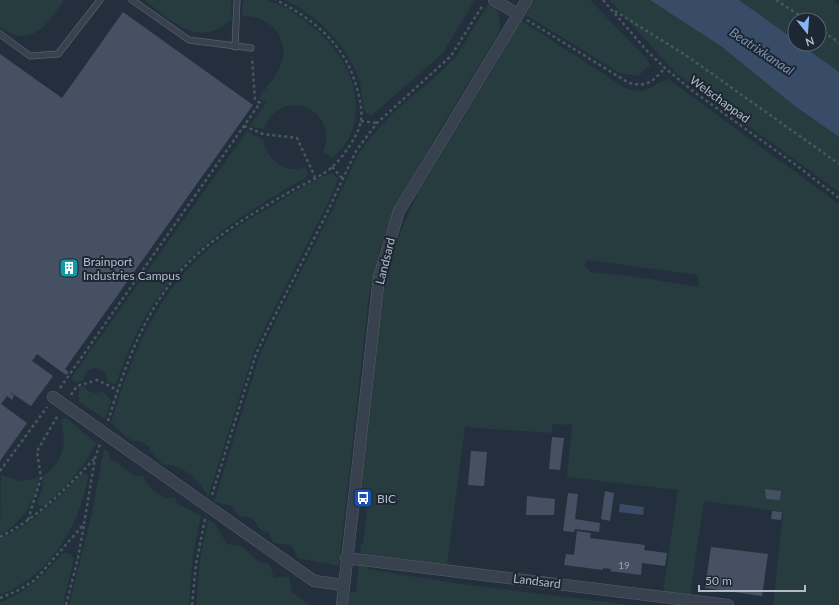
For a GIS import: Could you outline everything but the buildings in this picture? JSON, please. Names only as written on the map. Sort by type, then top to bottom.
[{"type":"street","points":[[494,0],[518,14]]},
{"type":"street","name":"Landsard","points":[[342,605],[346,558],[379,277],[388,245],[399,211],[527,0]]},
{"type":"street","points":[[54,397],[208,508],[314,581],[344,585]]},
{"type":"street","name":"Landsard","points":[[346,558],[728,605]]},
{"type":"lane","points":[[0,34],[30,56],[58,54],[100,0]]},
{"type":"lane","points":[[132,0],[189,40],[251,48]]},
{"type":"lane","points":[[235,46],[237,0]]},
{"type":"path","points":[[66,605],[78,558],[95,458],[134,347],[149,315],[178,274],[197,255],[235,225],[332,167],[349,146],[361,121],[358,92],[344,58],[331,40],[316,24],[305,16],[276,0]]},
{"type":"path","points":[[192,605],[196,564],[208,508],[256,354],[266,333],[327,214],[342,178],[356,151],[377,123],[451,56],[485,0]]},
{"type":"path","name":"Welschappad","points":[[604,0],[648,52],[665,68],[694,92],[796,165],[839,198]]},
{"type":"path","points":[[776,0],[795,12]]},
{"type":"path","points":[[613,9],[687,56],[839,164]]},
{"type":"path","points":[[518,14],[629,83],[640,85],[648,84],[665,68]]},
{"type":"path","points":[[827,34],[839,43]]},
{"type":"path","points":[[0,472],[260,103],[255,99],[251,48]]},
{"type":"path","points":[[361,121],[377,123]]},
{"type":"path","points":[[244,126],[263,134],[297,138],[315,177]]},
{"type":"path","points":[[332,167],[342,178]]},
{"type":"path","points":[[28,520],[41,478],[37,451],[77,386],[97,380],[118,390]]},
{"type":"path","points":[[0,537],[28,520],[67,487],[95,458]]},
{"type":"path","points":[[0,598],[17,592],[35,580],[84,524]]},
{"type":"green space","points":[[0,0],[64,0],[51,18],[38,31],[30,35],[21,36],[0,27]]},
{"type":"green space","points":[[144,0],[231,0],[232,20],[216,30],[196,32],[178,25]]},
{"type":"green space","points":[[243,0],[267,0],[279,4],[297,15],[311,25],[323,37],[344,63],[351,78],[355,94],[356,111],[350,137],[332,158],[323,152],[326,137],[323,124],[316,114],[306,108],[294,105],[282,108],[272,116],[264,129],[250,126],[266,103],[259,98],[281,64],[283,45],[280,37],[268,23],[252,16],[242,16]]},
{"type":"green space","points":[[285,0],[475,0],[442,54],[372,115],[365,112],[359,79],[354,66],[339,43],[330,32],[308,14]]},
{"type":"green space","points":[[535,0],[590,0],[647,59],[650,65],[638,76],[620,73],[526,15]]},
{"type":"green space","points":[[609,0],[650,0],[722,47],[796,107],[839,137],[839,192],[676,73]]},
{"type":"green space","points":[[739,0],[833,0],[839,5],[839,72],[811,52],[827,52],[827,12],[787,12],[787,34]]},
{"type":"green space","points":[[489,3],[498,11],[500,18],[500,31],[440,129],[394,209],[380,249],[369,294],[339,566],[298,558],[291,545],[273,543],[269,533],[261,530],[252,518],[239,516],[231,506],[214,502],[259,357],[276,320],[333,209],[358,154],[393,113],[441,72],[456,56]]},
{"type":"green space","points":[[522,21],[625,88],[643,91],[668,79],[839,204],[839,605],[773,605],[783,512],[704,501],[690,595],[663,592],[678,490],[567,477],[572,425],[553,424],[551,433],[465,427],[447,565],[360,553],[361,544],[363,544],[369,494],[361,492],[383,295],[395,245],[418,192]],"holes":[[[588,260],[698,275],[699,287],[638,277],[590,272],[584,265]]]},
{"type":"green space","points":[[247,131],[263,140],[268,153],[278,164],[291,169],[305,167],[308,176],[242,217],[214,237],[190,259],[168,283],[149,312],[131,345],[116,384],[108,382],[105,372],[94,368],[87,371],[83,380],[76,383],[71,378]]},
{"type":"green space","points":[[332,173],[338,179],[332,195],[269,319],[254,352],[208,497],[205,491],[190,474],[177,467],[163,465],[150,451],[150,447],[140,441],[132,441],[111,423],[127,374],[137,350],[160,306],[191,266],[217,242],[254,216],[300,188]]},
{"type":"green space","points":[[84,386],[93,393],[103,391],[111,401],[105,419],[79,402],[79,388]]},
{"type":"green space","points":[[66,418],[96,443],[86,461],[73,477],[44,506],[39,506],[37,503],[42,489],[43,476],[56,465],[60,458],[64,436],[61,420]]},
{"type":"green space","points":[[104,449],[109,452],[109,458],[137,477],[143,475],[149,486],[155,492],[167,499],[173,497],[176,498],[176,503],[201,516],[193,554],[189,605],[69,605],[92,513]]},
{"type":"green space","points":[[82,473],[87,474],[88,476],[84,494],[78,513],[70,530],[59,547],[33,576],[17,587],[0,595],[0,539],[23,526],[44,510]]},
{"type":"green space","points":[[1,475],[21,481],[39,478],[31,504],[15,524],[0,535]]},
{"type":"green space","points":[[208,520],[215,524],[227,544],[241,546],[258,561],[270,565],[274,578],[289,576],[292,593],[310,605],[196,605],[200,559]]},
{"type":"green space","points":[[63,553],[70,554],[74,559],[63,605],[0,605],[0,602],[19,593],[35,582]]},
{"type":"green space","points":[[359,561],[368,562],[367,569],[460,584],[631,605],[349,605],[350,592],[356,592]]},
{"type":"water","name":"Beatrixkanaal","points":[[650,0],[739,0],[787,34],[787,52],[811,52],[839,72],[839,137],[796,107],[722,47]]},
{"type":"water","points":[[620,504],[644,507],[643,515],[619,512]]},
{"type":"place","name":"Brainport Industries Campus","points":[[69,268]]},
{"type":"place","name":"BIC","points":[[363,498]]}]
